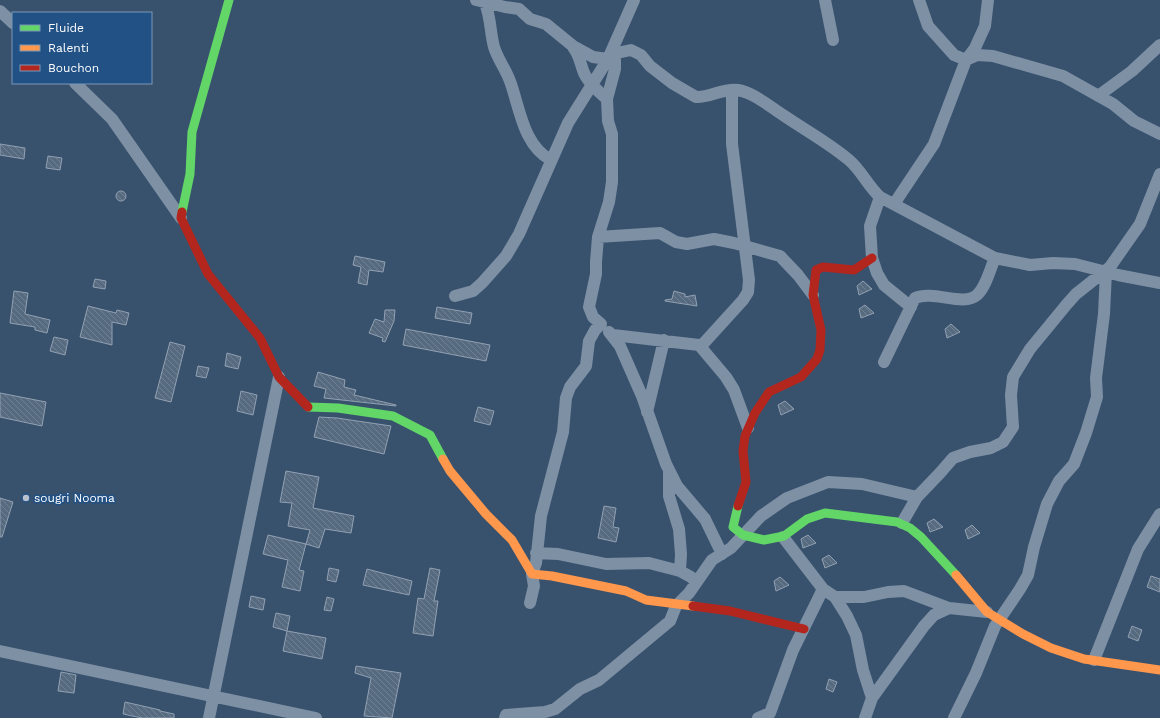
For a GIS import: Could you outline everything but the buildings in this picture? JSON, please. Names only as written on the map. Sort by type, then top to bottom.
[{"type":"street","points":[[181,218],[190,174],[192,132],[229,0]]},
{"type":"street","points":[[455,296],[473,291],[506,256],[519,234],[568,123],[608,59],[634,0]]},
{"type":"street","points":[[825,0],[833,40]]},
{"type":"street","points":[[920,0],[928,26],[954,54],[966,60],[983,54],[1036,67],[1063,76],[1119,108],[1134,121],[1160,134]]},
{"type":"street","points":[[894,204],[934,144],[966,60],[975,48],[985,26],[988,0]]},
{"type":"street","points":[[480,1],[519,4],[530,19],[546,24],[572,46],[580,55],[584,73],[593,83],[596,90],[607,99]]},
{"type":"street","points":[[480,1],[490,15],[494,47],[511,84],[521,118],[530,139],[542,156],[551,160]]},
{"type":"street","points":[[0,11],[12,22]]},
{"type":"street","points":[[1098,96],[1132,70],[1160,45]]},
{"type":"street","points":[[572,46],[593,57],[615,60],[615,69],[607,99],[608,122],[612,134],[612,182],[609,202],[598,237],[596,274],[589,307],[593,316],[613,335],[642,396],[670,472],[678,486],[705,520],[722,554]]},
{"type":"street","points":[[608,59],[618,53],[631,50],[641,55],[650,66],[672,83],[696,97],[732,90],[750,94],[850,160],[866,182],[880,197],[995,258],[1030,265],[1053,263],[1075,264],[1160,283]]},
{"type":"street","points":[[76,84],[112,119],[181,218],[208,274],[260,338],[279,377],[307,407],[338,408],[393,416],[430,435],[450,471],[486,514],[512,540],[532,574],[534,586],[530,603]]},
{"type":"street","points":[[613,335],[699,345],[703,344],[743,300],[748,292],[749,280],[740,197],[732,144],[732,90]]},
{"type":"street","points":[[902,523],[917,497],[953,458],[970,452],[991,448],[1004,442],[1013,428],[1011,395],[1013,377],[1030,349],[1067,304],[1076,294],[1106,272],[1140,224],[1160,174]]},
{"type":"street","points":[[880,197],[870,226],[872,258],[877,273],[884,285],[911,307]]},
{"type":"street","points":[[598,237],[660,233],[676,242],[687,244],[714,239],[745,246],[780,256],[798,275],[813,295],[822,330],[822,342],[817,359],[801,377],[769,392],[755,413],[748,428],[745,436],[743,451],[746,482],[739,500],[733,527],[738,533],[744,536],[769,539],[783,537],[804,520],[822,513],[835,513],[902,523],[931,547],[987,612],[998,620],[1060,652],[1094,660],[1160,670]]},
{"type":"street","points":[[813,295],[814,275],[816,270],[823,267],[854,270],[872,258]]},
{"type":"street","points":[[884,362],[915,298],[926,295],[963,300],[977,295],[983,286],[995,258]]},
{"type":"street","points":[[954,718],[976,673],[998,620],[1028,575],[1047,504],[1059,481],[1074,464],[1093,410],[1097,397],[1096,378],[1104,314],[1106,272]]},
{"type":"street","points":[[532,574],[536,563],[541,516],[563,432],[566,398],[570,387],[586,366],[588,344],[595,330],[601,324]]},
{"type":"street","points":[[647,413],[664,340]]},
{"type":"street","points":[[699,345],[730,383],[748,428]]},
{"type":"street","points":[[209,718],[212,695],[279,377]]},
{"type":"street","points":[[670,472],[669,496],[677,521],[680,539],[680,571]]},
{"type":"street","points":[[505,718],[506,715],[545,712],[555,709],[580,689],[599,680],[670,621],[676,606],[689,593],[712,560],[744,536],[761,516],[774,506],[797,493],[828,482],[862,484],[917,497]]},
{"type":"street","points":[[1094,660],[1138,548],[1160,514]]},
{"type":"street","points":[[783,537],[823,589],[835,597],[856,634],[863,670],[872,698]]},
{"type":"street","points":[[536,553],[558,554],[606,564],[649,563],[680,571],[691,576],[696,582]]},
{"type":"street","points":[[532,574],[552,576],[626,591],[646,600],[676,606],[730,611],[804,629]]},
{"type":"street","points":[[758,718],[774,716],[793,650],[823,589]]},
{"type":"street","points":[[835,597],[904,592],[949,608],[987,612]]},
{"type":"street","points":[[866,718],[872,698],[924,626],[934,615],[949,608]]},
{"type":"street","points":[[0,651],[316,718]]},
{"type":"traffic: fast","points":[[182,212],[190,174],[192,132],[229,0]]},
{"type":"traffic: fast","points":[[308,407],[338,408],[393,416],[430,435],[443,459]]},
{"type":"traffic: fast","points":[[738,506],[733,527],[743,535],[764,540],[784,536],[807,519],[825,513],[897,522],[910,528],[921,537],[956,575]]},
{"type":"traffic: slow","points":[[443,459],[450,471],[486,514],[512,540],[532,574],[552,576],[626,591],[646,600],[693,606]]},
{"type":"traffic: slow","points":[[956,575],[987,612],[1023,634],[1051,648],[1084,659],[1160,670]]},
{"type":"traffic: jam","points":[[182,212],[181,218],[208,274],[260,338],[279,377],[308,407]]},
{"type":"traffic: jam","points":[[738,506],[746,482],[743,451],[745,436],[755,413],[769,392],[801,377],[817,359],[820,350],[821,330],[813,295],[816,270],[823,267],[854,270],[872,258]]},
{"type":"traffic: jam","points":[[693,606],[730,611],[804,629]]},
{"type":"place","name":"sougri Nooma","points":[[26,498]]}]
